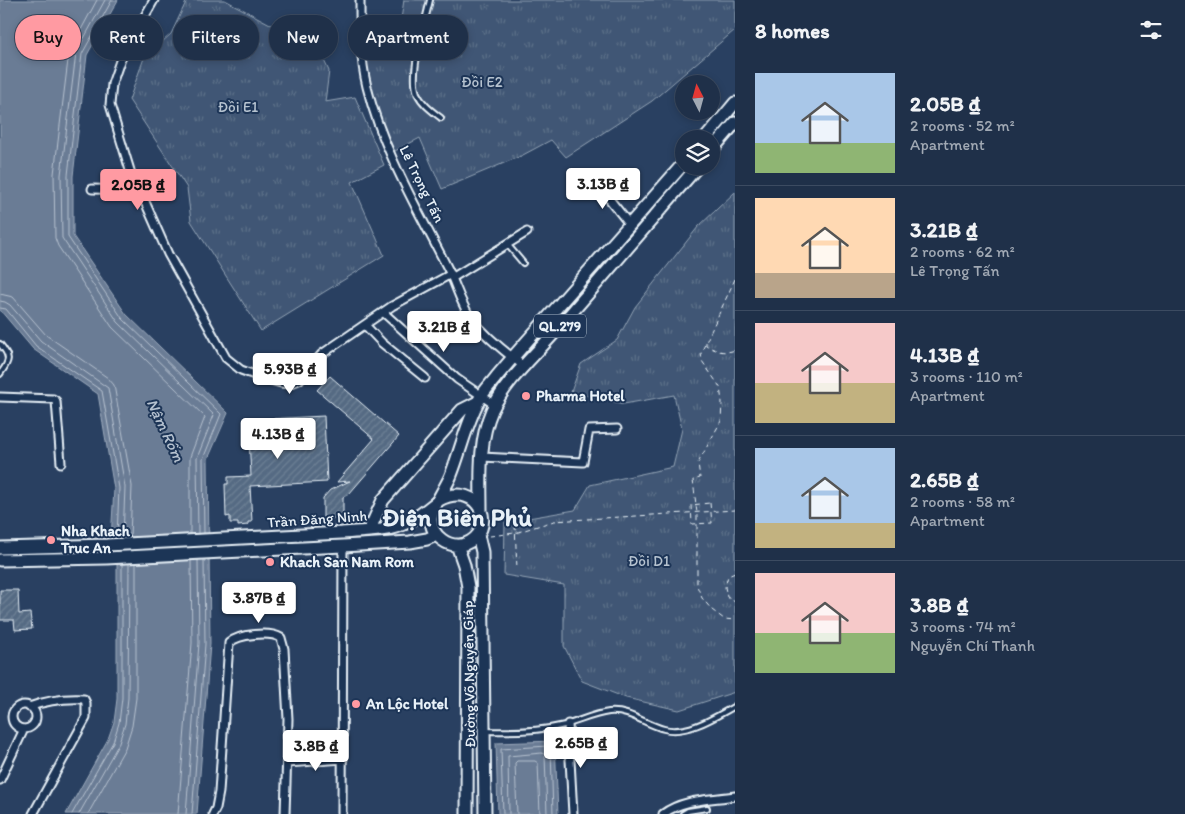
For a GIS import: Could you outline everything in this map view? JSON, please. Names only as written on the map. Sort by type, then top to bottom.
[{"type":"main road","points":[[712,130],[735,103]]},
{"type":"main road","points":[[720,139],[735,123]]},
{"type":"main road","name":"QL.279","points":[[436,535],[431,520],[432,513],[451,474],[462,439],[479,399],[512,358],[675,173]]},
{"type":"main road","name":"QL.279","points":[[478,535],[483,520],[481,511],[484,436],[495,405],[506,387],[690,175]]},
{"type":"main road","points":[[369,530],[383,500],[462,410],[479,399]]},
{"type":"main road","points":[[439,500],[456,494],[464,495],[478,504],[481,511]]},
{"type":"main road","name":"Trần Đăng Ninh","points":[[0,548],[107,545],[342,533],[396,527],[417,517],[439,500]]},
{"type":"main road","points":[[342,533],[343,546]]},
{"type":"main road","points":[[436,535],[448,544],[456,545],[465,544],[478,535]]},
{"type":"main road","name":"Trần Đăng Ninh","points":[[0,560],[106,558],[343,546],[410,542],[427,539],[436,535]]},
{"type":"main road","name":"Đường Võ Nguyên Giáp","points":[[478,535],[482,552],[485,814]]},
{"type":"main road","name":"Đường Võ Nguyên Giáp","points":[[456,545],[464,565],[468,587],[467,814]]},
{"type":"street","points":[[154,0],[121,58],[112,84],[110,105],[136,190],[142,195],[168,254],[218,345],[226,358],[242,370],[260,378],[289,384],[299,380],[322,354],[392,306],[451,276],[527,232]]},
{"type":"street","name":"Lê Trọng Tấn","points":[[360,0],[360,52],[367,87],[396,167],[471,318],[512,358],[525,366]]},
{"type":"street","points":[[594,180],[630,225]]},
{"type":"street","points":[[92,189],[136,190]]},
{"type":"street","points":[[384,313],[479,399],[495,405]]},
{"type":"street","points":[[365,325],[382,343],[425,378]]},
{"type":"street","points":[[0,397],[53,399],[56,401],[61,463]]},
{"type":"street","points":[[482,457],[583,462],[589,430],[617,429]]},
{"type":"street","points":[[342,814],[343,546]]},
{"type":"street","points":[[213,814],[219,792],[229,643],[236,638],[272,634],[281,638],[284,650],[288,719],[285,814]]},
{"type":"street","points":[[29,707],[47,700],[71,698],[84,699],[86,703],[86,718],[33,814]]},
{"type":"street","points":[[23,705],[34,711],[35,716],[34,722],[30,727],[24,729],[14,723],[12,717],[13,711],[23,705]]},
{"type":"street","points":[[568,724],[572,814]]},
{"type":"street","points":[[0,780],[24,729]]},
{"type":"street","points":[[286,763],[343,759]]},
{"type":"street","points":[[663,814],[673,807],[686,802],[735,796]]},
{"type":"lane","points":[[430,0],[414,71],[415,85],[424,104],[441,118]]},
{"type":"lane","points":[[507,244],[523,263]]},
{"type":"lane","points":[[0,344],[6,351],[8,358],[6,366],[0,374]]},
{"type":"lane","points":[[485,731],[505,732],[554,727],[568,724],[586,716],[611,712],[633,715],[664,729],[680,730],[692,727],[735,706]]},
{"type":"lane","points":[[683,814],[688,811],[707,808]]},
{"type":"path","points":[[735,279],[701,353],[702,361],[720,387],[722,402],[721,420],[698,463],[700,478],[693,480],[697,513],[697,586],[702,598],[712,610],[724,618],[735,620]]},
{"type":"path","points":[[706,342],[706,346],[716,351],[730,352],[735,350]]},
{"type":"path","points":[[710,503],[712,523],[692,524],[692,513],[691,505],[710,503]]},
{"type":"path","points":[[490,536],[515,533],[554,522],[735,510]]},
{"type":"path","points":[[515,525],[517,569]]},
{"type":"path","points":[[735,573],[728,576],[725,586],[727,596],[735,602]]},
{"type":"green space","name":"Đồi E1","points":[[187,0],[225,0],[253,15],[180,15]]},
{"type":"green space","name":"Đồi E2","points":[[404,0],[735,0],[735,30],[682,75],[675,75],[675,81],[652,101],[566,157],[551,140],[521,156],[442,189],[420,138],[391,153],[367,87],[367,60],[468,60],[468,15],[402,15]]},
{"type":"green space","name":"Đồi E1","points":[[259,18],[269,23],[269,60],[324,60],[329,71],[325,102],[355,97],[384,165],[352,182],[384,255],[261,331],[191,221],[187,188],[129,100],[143,60],[163,60],[163,41],[173,30],[173,60],[259,60]]},
{"type":"green space","name":"Đồi D1","points":[[735,192],[735,692],[679,710],[626,698],[582,681],[564,646],[564,585],[504,575],[505,522],[575,510],[590,485],[673,467],[682,429],[674,395],[624,404],[571,392],[581,364],[617,340],[635,307],[698,227]]},
{"type":"water","name":"Nậm Rốm","points":[[0,0],[118,0],[110,15],[91,15],[91,48],[87,55],[73,176],[73,236],[126,314],[228,413],[208,459],[210,644],[197,814],[66,814],[108,739],[114,722],[117,699],[117,563],[111,539],[114,489],[98,394],[33,349],[0,310]]},
{"type":"water","points":[[555,741],[558,814],[498,814],[496,743]]},
{"type":"building","points":[[330,376],[399,436],[349,494],[343,497],[343,517],[323,519],[323,498],[330,490],[350,481],[337,482],[374,439],[317,390]]},
{"type":"building","points":[[324,416],[327,482],[250,486],[252,522],[248,522],[248,525],[238,526],[238,523],[230,523],[230,516],[226,517],[225,484],[228,484],[228,477],[251,476],[248,420]]},
{"type":"building","points":[[0,590],[18,590],[19,614],[30,613],[32,629],[15,630],[14,620],[0,620]]},
{"type":"place","name":"Pharma Hotel","points":[[526,396]]},
{"type":"place","name":"Nha Khach Truc An","points":[[51,540]]},
{"type":"place","name":"Khach San Nam Rom","points":[[270,562]]},
{"type":"place","name":"An Lộc Hotel","points":[[356,704]]},
{"type":"district","name":"Điện Biên Phủ","points":[[457,517]]}]
